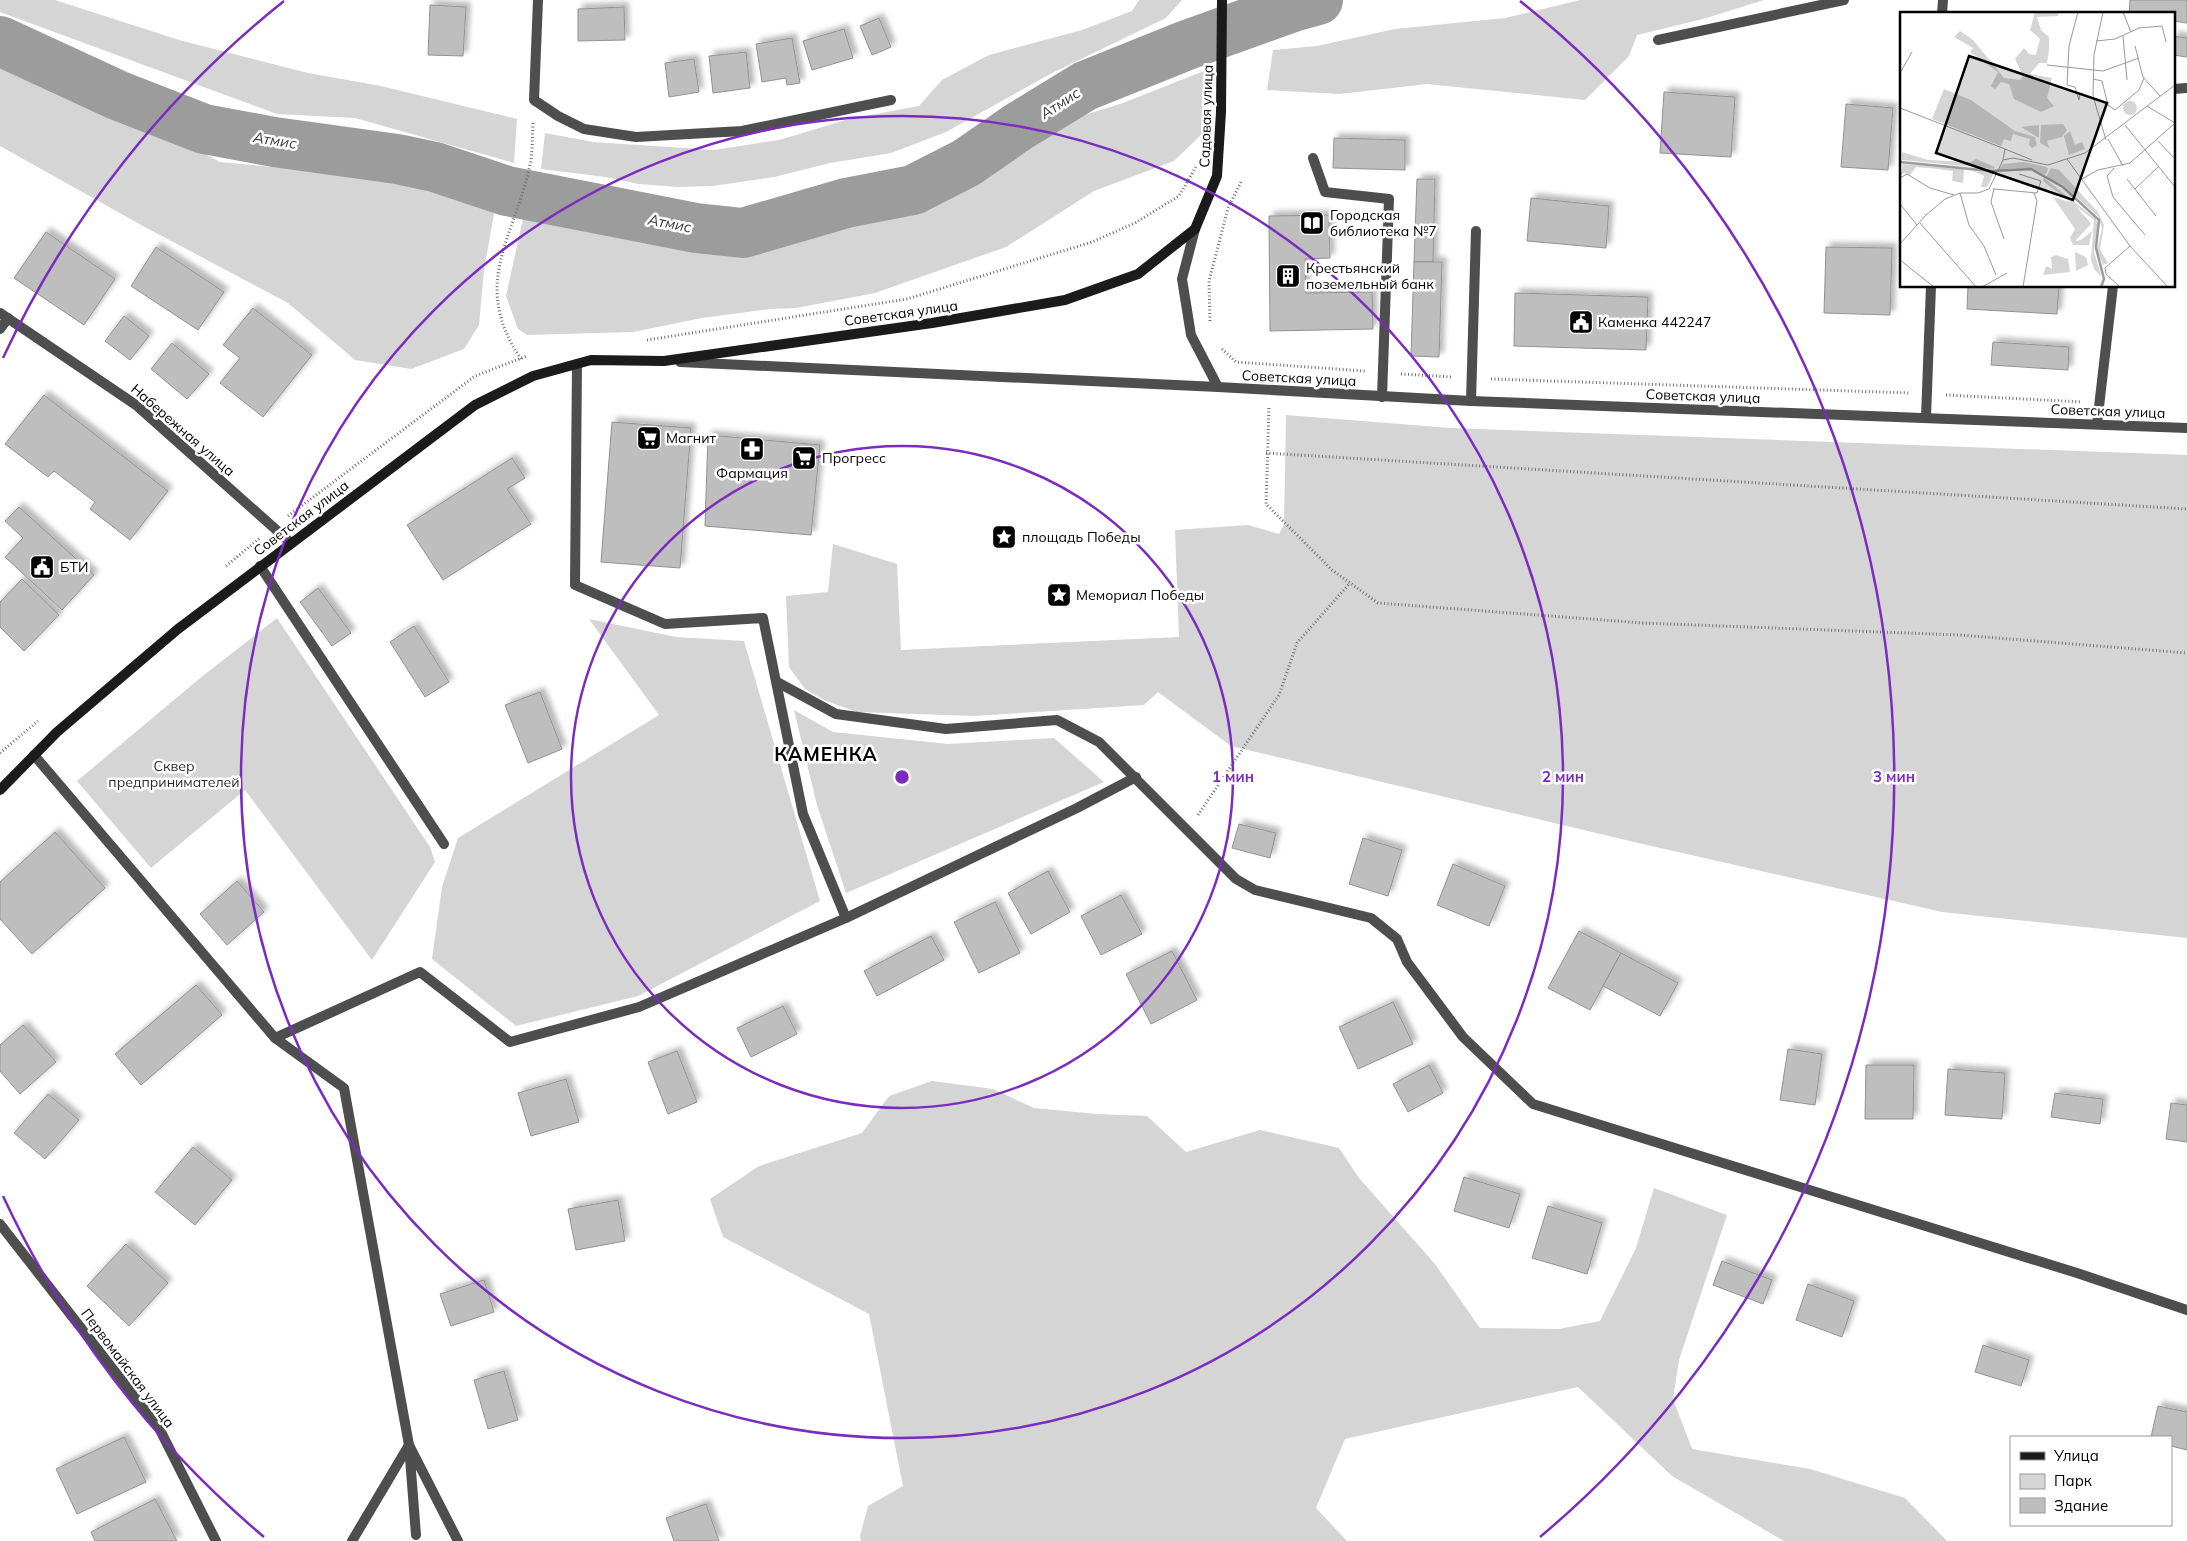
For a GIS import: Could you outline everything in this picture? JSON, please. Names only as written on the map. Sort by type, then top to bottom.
[{"type":"main road","name":"Садовая улица","points":[[1195,229],[1217,176],[1221,112],[1222,0]]},
{"type":"main road","name":"Советская улица","points":[[0,790],[58,732],[178,629],[475,405],[533,376],[591,360],[664,361],[932,323],[1066,300],[1138,274],[1195,229]]},
{"type":"street","points":[[538,0],[534,100],[558,116],[584,129],[636,137],[742,130],[891,100]]},
{"type":"street","points":[[1658,40],[1844,0]]},
{"type":"street","points":[[2174,89],[2187,88]]},
{"type":"street","points":[[1313,158],[1325,192],[1389,199],[1382,397]]},
{"type":"street","points":[[1195,229],[1182,278],[1190,335],[1218,387]]},
{"type":"street","points":[[1471,401],[1476,231]]},
{"type":"street","points":[[1926,418],[1931,288]]},
{"type":"street","points":[[2097,424],[2113,288]]},
{"type":"street","points":[[0,329],[4,315]]},
{"type":"street","name":"Набережная улица","points":[[4,315],[136,404],[291,543]]},
{"type":"street","name":"Советская улица","points":[[664,361],[1471,401],[2187,428]]},
{"type":"street","points":[[577,364],[575,584],[665,624],[763,618],[803,814],[846,918]]},
{"type":"street","points":[[260,566],[444,844]]},
{"type":"street","points":[[777,682],[836,714],[946,729],[1057,720],[1099,742],[1236,879],[1255,890],[1372,918],[1397,939],[1407,962],[1463,1037],[1533,1104],[2077,1273],[2187,1310]]},
{"type":"street","points":[[34,755],[275,1038],[344,1088],[409,1445],[416,1535]]},
{"type":"street","points":[[275,1038],[420,972],[510,1042],[639,1007],[846,918],[1077,808],[1136,777]]},
{"type":"street","name":"Первомайская улица","points":[[0,1224],[159,1428],[216,1541]]},
{"type":"street","points":[[352,1541],[409,1445]]},
{"type":"street","points":[[409,1445],[458,1541]]},
{"type":"path","points":[[533,376],[515,350],[502,323],[496,286],[504,245],[531,164],[534,100]]},
{"type":"path","points":[[1210,326],[1210,281],[1228,208],[1241,182]]},
{"type":"path","points":[[1218,342],[1222,350],[1236,362],[1472,379],[1927,394],[2100,403]]},
{"type":"path","points":[[1270,390],[1266,453],[1266,504],[1332,570],[1378,603],[1643,622],[1959,635],[2187,653]]},
{"type":"path","points":[[1266,453],[2187,509]]},
{"type":"path","points":[[1188,830],[1279,695],[1297,643],[1350,583]]},
{"type":"green space","points":[[0,0],[55,0],[179,40],[308,73],[381,86],[517,119],[514,163],[355,118],[277,114],[0,12]]},
{"type":"green space","points":[[1139,0],[1182,0],[1166,18],[1052,73],[946,132],[891,153],[830,163],[774,177],[713,186],[678,187],[639,184],[605,177],[541,169],[545,133],[593,142],[714,150],[779,140],[849,119],[919,106],[942,80],[989,55],[1082,30],[1132,11]]},
{"type":"green space","points":[[1580,0],[1764,0],[1703,19],[1637,35],[1629,56],[1585,100],[1427,84],[1340,94],[1267,90],[1273,50],[1317,46],[1395,29],[1505,18]]},
{"type":"green space","points":[[0,56],[147,124],[220,162],[445,183],[497,197],[484,270],[479,325],[464,349],[411,369],[355,360],[288,303],[143,226],[0,146]]},
{"type":"green space","points":[[1204,71],[1201,135],[1174,161],[1094,191],[1006,247],[875,293],[796,308],[769,309],[702,318],[633,332],[527,335],[518,329],[506,296],[524,214],[582,221],[638,232],[690,246],[761,245],[858,216],[916,206],[974,186],[1078,117],[1123,103]]},
{"type":"green space","points":[[1286,415],[1451,428],[2187,455],[2187,938],[1942,912],[1634,842],[1231,746],[1158,692],[1144,705],[974,716],[857,712],[826,701],[805,689],[789,667],[786,596],[828,592],[833,544],[897,564],[901,650],[1179,637],[1175,530],[1248,525],[1279,534],[1284,524]]},
{"type":"green space","name":"Сквер предпринимателей","points":[[277,618],[430,847],[435,862],[372,960],[245,790],[151,868],[77,781],[199,679]]},
{"type":"green space","points":[[589,619],[676,637],[744,641],[820,901],[638,996],[516,1026],[432,959],[442,887],[458,838],[659,715]]},
{"type":"green space","points":[[794,710],[833,732],[948,744],[1054,738],[1104,782],[846,893],[817,805]]},
{"type":"green space","points":[[932,1081],[993,1089],[1034,1108],[1097,1114],[1147,1116],[1186,1152],[1260,1130],[1339,1148],[1359,1178],[1435,1264],[1480,1328],[1559,1329],[1600,1321],[1636,1248],[1654,1188],[1727,1215],[1679,1360],[1673,1399],[1692,1449],[1810,1469],[1905,1498],[1947,1541],[1784,1541],[1672,1476],[1578,1387],[1345,1439],[1316,1508],[1347,1541],[861,1541],[860,1536],[868,1506],[903,1486],[869,1314],[723,1237],[710,1199],[759,1166],[862,1133],[889,1096]]},
{"type":"building","points":[[2130,0],[2187,0],[2187,23],[2174,21],[2174,12],[2129,12]]},
{"type":"building","points":[[430,5],[466,7],[463,56],[428,55]]},
{"type":"building","points":[[624,7],[625,40],[578,41],[578,9]]},
{"type":"building","points":[[879,18],[891,47],[872,55],[860,26]]},
{"type":"building","points":[[844,29],[853,58],[812,70],[803,41]]},
{"type":"building","points":[[2174,36],[2187,38],[2187,57],[2174,55]]},
{"type":"building","points":[[792,38],[800,83],[787,85],[786,78],[762,82],[756,44]]},
{"type":"building","points":[[746,52],[750,88],[713,93],[709,56]]},
{"type":"building","points":[[694,59],[699,92],[669,97],[665,63]]},
{"type":"building","points":[[1664,92],[1735,97],[1731,157],[1660,153]]},
{"type":"building","points":[[1846,104],[1893,108],[1888,170],[1841,167]]},
{"type":"building","points":[[1334,138],[1405,140],[1405,170],[1333,168]]},
{"type":"building","points":[[1417,179],[1435,179],[1433,262],[1414,262]]},
{"type":"building","points":[[1531,198],[1609,206],[1606,248],[1527,241]]},
{"type":"building","name":"Крестьянский поземельный банк","points":[[1329,215],[1330,258],[1305,259],[1306,293],[1372,292],[1373,329],[1270,331],[1269,216]]},
{"type":"building","points":[[46,232],[115,279],[84,325],[14,278]]},
{"type":"building","points":[[156,247],[224,292],[198,330],[131,286]]},
{"type":"building","points":[[1826,247],[1892,248],[1890,315],[1824,313]]},
{"type":"building","points":[[1414,262],[1442,262],[1439,357],[1411,356]]},
{"type":"building","points":[[1968,288],[2059,288],[2057,314],[1967,309]]},
{"type":"building","name":"Каменка 442247","points":[[1515,293],[1648,297],[1646,350],[1514,346]]},
{"type":"building","points":[[253,308],[312,355],[263,417],[220,383],[240,358],[223,345]]},
{"type":"building","points":[[124,316],[149,336],[130,360],[105,341]]},
{"type":"building","points":[[1993,342],[2069,347],[2068,370],[1991,365]]},
{"type":"building","points":[[172,343],[209,374],[187,399],[151,369]]},
{"type":"building","points":[[44,395],[168,491],[130,540],[90,509],[95,502],[54,471],[48,477],[5,444]]},
{"type":"building","points":[[612,422],[691,428],[680,568],[601,562]]},
{"type":"building","points":[[708,435],[820,445],[811,535],[705,526]]},
{"type":"building","points":[[512,458],[525,478],[507,489],[531,524],[443,580],[407,525]]},
{"type":"building","points":[[19,507],[94,575],[62,610],[5,557],[23,538],[5,521]]},
{"type":"building","points":[[22,579],[59,615],[24,651],[0,627],[0,602]]},
{"type":"building","points":[[318,588],[351,633],[332,646],[300,602]]},
{"type":"building","points":[[414,626],[449,682],[425,697],[390,642]]},
{"type":"building","points":[[540,692],[562,749],[528,763],[505,705]]},
{"type":"building","points":[[1239,824],[1276,833],[1270,858],[1232,848]]},
{"type":"building","points":[[55,832],[105,888],[32,954],[0,919],[0,882]]},
{"type":"building","points":[[1363,838],[1402,850],[1388,896],[1349,884]]},
{"type":"building","points":[[1453,864],[1505,886],[1489,926],[1437,905]]},
{"type":"building","points":[[1048,871],[1070,912],[1031,934],[1008,893]]},
{"type":"building","points":[[237,881],[264,912],[227,945],[200,914]]},
{"type":"building","points":[[1121,895],[1142,934],[1101,955],[1081,916]]},
{"type":"building","points":[[995,902],[1020,953],[979,973],[954,922]]},
{"type":"building","points":[[1579,931],[1621,953],[1590,1010],[1548,988]]},
{"type":"building","points":[[931,936],[944,960],[877,996],[864,971]]},
{"type":"building","points":[[1172,951],[1197,1000],[1151,1024],[1126,974]]},
{"type":"building","points":[[1621,953],[1678,983],[1660,1016],[1603,986]]},
{"type":"building","points":[[196,985],[222,1015],[141,1085],[115,1054]]},
{"type":"building","points":[[1393,1002],[1413,1044],[1358,1069],[1339,1027]]},
{"type":"building","points":[[783,1006],[797,1034],[751,1057],[737,1028]]},
{"type":"building","points":[[23,1025],[56,1062],[20,1094],[0,1071],[0,1045]]},
{"type":"building","points":[[1788,1049],[1822,1054],[1815,1105],[1780,1100]]},
{"type":"building","points":[[677,1051],[697,1102],[668,1114],[648,1062]]},
{"type":"building","points":[[1429,1065],[1443,1093],[1408,1112],[1393,1084]]},
{"type":"building","points":[[1866,1065],[1914,1065],[1913,1119],[1865,1119]]},
{"type":"building","points":[[1948,1069],[2005,1073],[2002,1119],[1945,1115]]},
{"type":"building","points":[[566,1079],[579,1122],[531,1136],[518,1093]]},
{"type":"building","points":[[2055,1093],[2103,1099],[2100,1124],[2051,1117]]},
{"type":"building","points":[[48,1094],[79,1120],[45,1159],[14,1133]]},
{"type":"building","points":[[2171,1103],[2187,1105],[2187,1142],[2166,1139]]},
{"type":"building","points":[[193,1147],[232,1180],[195,1225],[155,1192]]},
{"type":"building","points":[[1464,1177],[1520,1194],[1509,1228],[1454,1211]]},
{"type":"building","points":[[618,1200],[625,1241],[576,1250],[568,1209]]},
{"type":"building","points":[[1548,1206],[1602,1223],[1587,1274],[1532,1258]]},
{"type":"building","points":[[126,1244],[168,1283],[129,1326],[87,1286]]},
{"type":"building","points":[[1722,1261],[1772,1280],[1763,1304],[1713,1285]]},
{"type":"building","points":[[484,1280],[494,1312],[451,1326],[440,1294]]},
{"type":"building","points":[[1808,1284],[1854,1301],[1842,1337],[1796,1320]]},
{"type":"building","points":[[1983,1345],[2029,1360],[2021,1386],[1975,1372]]},
{"type":"building","points":[[504,1371],[518,1420],[488,1429],[474,1380]]},
{"type":"building","points":[[2158,1406],[2187,1412],[2187,1450],[2172,1446],[2172,1436],[2151,1436]]},
{"type":"building","points":[[124,1437],[146,1482],[77,1514],[56,1469]]},
{"type":"building","points":[[155,1499],[177,1541],[95,1541],[91,1532]]},
{"type":"building","points":[[706,1504],[719,1541],[674,1541],[666,1518]]},
{"type":"waterway","name":"Атмис","points":[[0,41],[117,95],[204,129],[274,142],[397,159],[435,167],[507,191],[696,228],[743,233],[846,203],[913,190],[966,163],[1018,127],[1085,86],[1187,45],[1293,7],[1318,0]]},
{"type":"place","name":"Городская библиотека №7","points":[[1312,223]]},
{"type":"place","name":"Крестьянский поземельный банк","points":[[1288,276]]},
{"type":"place","name":"Каменка 442247","points":[[1581,322]]},
{"type":"place","name":"Магнит","points":[[649,438]]},
{"type":"place","name":"Фармация","points":[[752,449]]},
{"type":"place","name":"Прогресс","points":[[804,458]]},
{"type":"place","name":"площадь Победы","points":[[1004,537]]},
{"type":"place","name":"БТИ","points":[[42,567]]},
{"type":"place","name":"Мемориал Победы","points":[[1059,595]]},
{"type":"district","name":"КАМЕНКА","points":[[826,754]]}]
